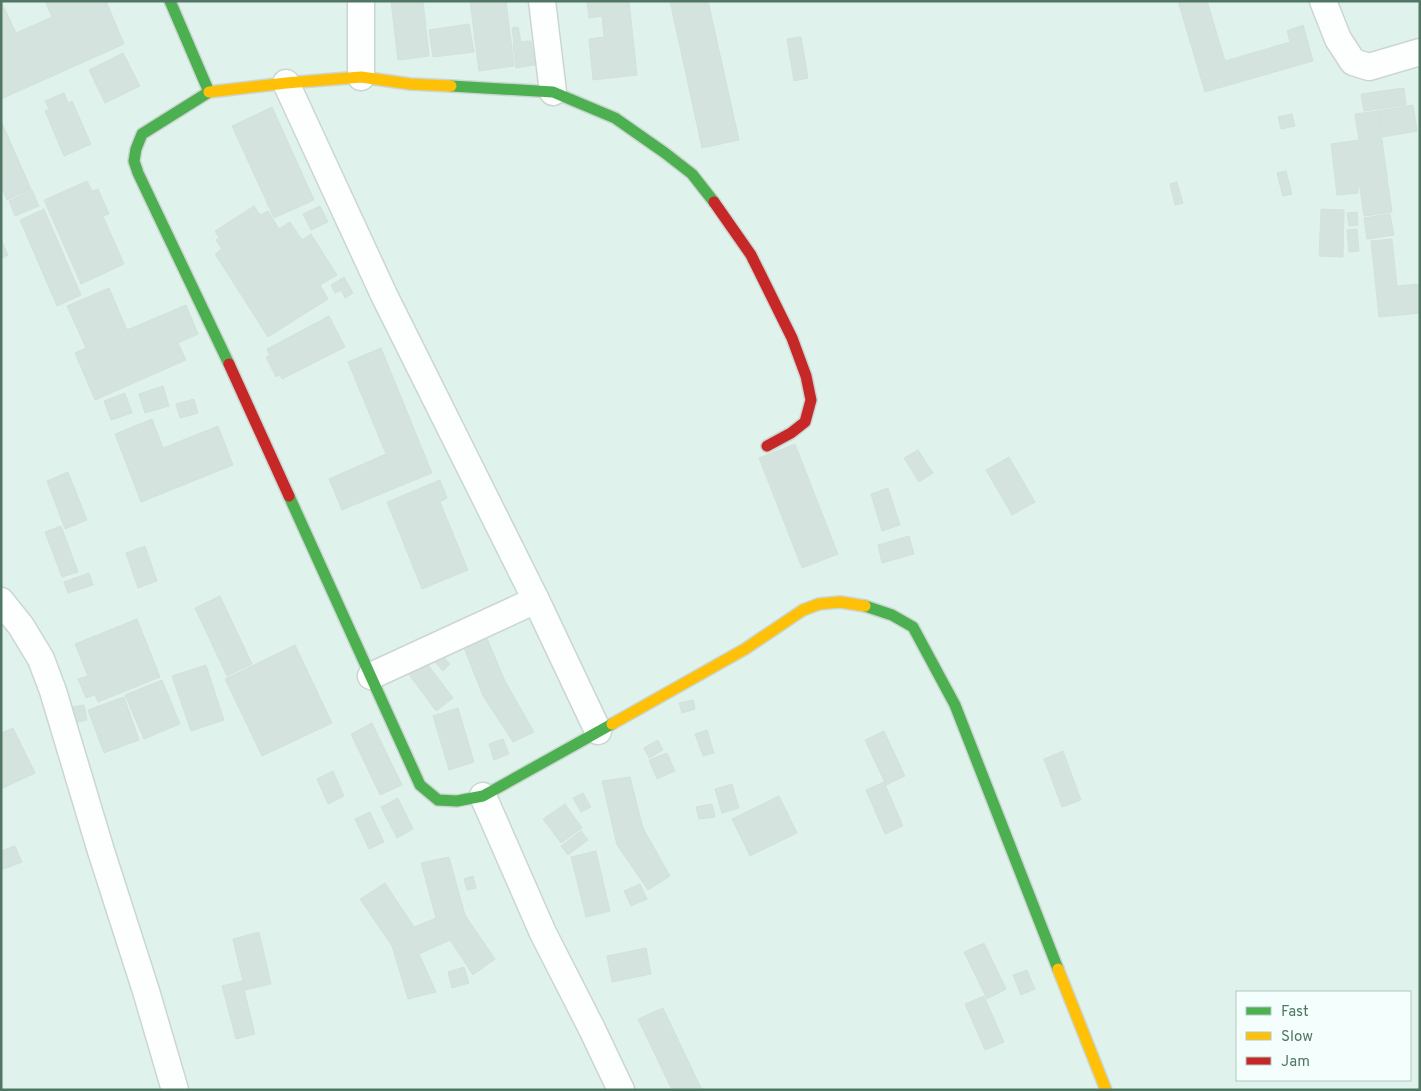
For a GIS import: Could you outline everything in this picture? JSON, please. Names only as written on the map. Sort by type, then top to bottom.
[{"type":"street","points":[[170,1],[209,92]]},
{"type":"street","points":[[360,1],[361,77]]},
{"type":"street","points":[[542,1],[553,92]]},
{"type":"street","points":[[1323,1],[1338,40],[1353,62],[1369,67],[1420,52]]},
{"type":"street","points":[[767,446],[791,433],[805,422],[811,400],[806,376],[792,338],[751,255],[692,174],[615,118],[553,92],[410,84],[361,77],[209,92],[142,134],[134,161],[138,172],[234,375],[420,785],[438,800],[457,801],[483,796],[745,649],[803,610],[819,604],[840,602],[867,606],[892,615],[913,627],[955,704],[1106,1090]]},
{"type":"street","points":[[286,83],[384,295],[536,600],[598,731]]},
{"type":"street","points":[[370,676],[536,600]]},
{"type":"street","points":[[1,601],[21,626],[41,659],[53,690],[176,1090]]},
{"type":"street","points":[[483,796],[543,933],[621,1090]]},
{"type":"shaded area","points":[[1,1],[1420,1],[1420,1090],[1,1090]]},
{"type":"building","points":[[1,1],[16,33],[52,17],[45,1],[106,1],[124,44],[1,99]]},
{"type":"building","points":[[391,1],[423,1],[429,56],[398,60]]},
{"type":"building","points":[[470,1],[506,1],[514,66],[479,71]]},
{"type":"building","points":[[587,1],[629,1],[637,75],[593,80],[589,39],[604,37],[602,16],[589,18]]},
{"type":"building","points":[[670,1],[708,1],[739,140],[702,148]]},
{"type":"building","points":[[1178,1],[1207,1],[1225,61],[1290,42],[1287,31],[1303,25],[1313,61],[1205,92]]},
{"type":"building","points":[[469,24],[474,52],[433,57],[429,30]]},
{"type":"building","points":[[518,27],[521,42],[531,41],[535,65],[516,68],[512,28]]},
{"type":"building","points":[[801,37],[808,78],[794,81],[787,39]]},
{"type":"building","points":[[123,53],[140,86],[105,103],[89,70]]},
{"type":"building","points":[[1404,88],[1406,105],[1364,111],[1361,94]]},
{"type":"building","points":[[64,93],[68,103],[72,101],[91,144],[64,156],[45,111],[49,109],[45,101]]},
{"type":"building","points":[[1413,105],[1417,131],[1383,137],[1378,111]]},
{"type":"building","points":[[272,107],[314,200],[274,218],[232,126]]},
{"type":"building","points":[[1378,111],[1388,183],[1358,187],[1358,193],[1337,195],[1331,144],[1359,140],[1355,114]]},
{"type":"building","points":[[1292,114],[1295,126],[1281,129],[1278,117]]},
{"type":"building","points":[[1,121],[31,189],[7,200],[1,186]]},
{"type":"building","points":[[1286,171],[1292,194],[1283,196],[1277,173]]},
{"type":"building","points":[[87,181],[92,191],[98,189],[109,214],[103,216],[124,264],[81,284],[44,200]]},
{"type":"building","points":[[1177,182],[1183,203],[1175,205],[1170,184]]},
{"type":"building","points":[[1388,184],[1392,212],[1364,216],[1360,188]]},
{"type":"building","points":[[32,190],[39,206],[15,216],[9,201]]},
{"type":"building","points":[[254,206],[260,215],[268,211],[279,229],[290,222],[302,240],[311,234],[337,275],[320,285],[328,299],[268,337],[215,254],[222,249],[216,240],[219,238],[215,231]]},
{"type":"building","points":[[320,206],[328,222],[311,230],[303,214]]},
{"type":"building","points":[[44,209],[81,295],[57,306],[20,220]]},
{"type":"building","points":[[1321,209],[1344,210],[1343,257],[1319,256]]},
{"type":"building","points":[[1357,212],[1358,225],[1349,226],[1347,213]]},
{"type":"building","points":[[1390,214],[1394,235],[1367,239],[1364,218]]},
{"type":"building","points":[[1357,229],[1359,251],[1349,252],[1347,230]]},
{"type":"building","points":[[1392,239],[1397,286],[1420,284],[1420,313],[1379,317],[1371,241]]},
{"type":"building","points":[[1,240],[8,255],[1,259]]},
{"type":"building","points":[[344,277],[353,293],[345,298],[341,290],[335,293],[331,285]]},
{"type":"building","points":[[109,288],[127,330],[186,305],[198,334],[178,343],[186,360],[95,400],[75,353],[86,348],[67,306]]},
{"type":"building","points":[[329,316],[345,347],[282,379],[280,375],[276,377],[266,357],[270,355],[267,349]]},
{"type":"building","points":[[381,348],[432,473],[342,510],[329,479],[386,454],[348,362]]},
{"type":"building","points":[[163,386],[169,406],[145,413],[139,394]]},
{"type":"building","points":[[125,393],[132,413],[111,420],[104,401]]},
{"type":"building","points":[[194,399],[198,413],[180,418],[176,404]]},
{"type":"building","points":[[152,419],[163,448],[218,426],[233,465],[141,502],[115,434]]},
{"type":"building","points":[[795,444],[838,554],[802,568],[759,458]]},
{"type":"building","points":[[918,450],[933,473],[919,482],[904,458]]},
{"type":"building","points":[[1009,457],[1035,502],[1012,515],[986,470]]},
{"type":"building","points":[[68,472],[87,520],[65,529],[47,481]]},
{"type":"building","points":[[440,480],[447,498],[440,502],[468,570],[422,589],[387,502]]},
{"type":"building","points":[[888,488],[900,525],[882,531],[871,494]]},
{"type":"building","points":[[61,526],[78,572],[62,577],[45,532]]},
{"type":"building","points":[[909,536],[914,554],[882,563],[878,545]]},
{"type":"building","points":[[145,546],[157,581],[138,588],[126,553]]},
{"type":"building","points":[[89,573],[93,585],[68,593],[64,582]]},
{"type":"building","points":[[220,596],[252,664],[227,676],[195,608]]},
{"type":"building","points":[[137,619],[160,677],[98,702],[95,695],[86,698],[78,679],[88,676],[75,644]]},
{"type":"building","points":[[483,629],[505,681],[534,732],[513,742],[483,696],[461,640]]},
{"type":"building","points":[[295,645],[332,723],[262,756],[225,679]]},
{"type":"building","points":[[440,653],[450,664],[443,671],[433,660]]},
{"type":"building","points":[[422,657],[453,698],[436,711],[405,669]]},
{"type":"building","points":[[206,665],[224,720],[191,731],[172,676]]},
{"type":"building","points":[[162,680],[180,724],[144,739],[125,695]]},
{"type":"building","points":[[124,697],[139,740],[104,753],[88,710]]},
{"type":"building","points":[[693,700],[695,709],[682,713],[679,703]]},
{"type":"building","points":[[84,705],[87,720],[69,724],[66,708]]},
{"type":"building","points":[[458,708],[474,762],[449,770],[433,716]]},
{"type":"building","points":[[372,723],[402,785],[380,795],[351,734]]},
{"type":"building","points":[[13,728],[35,773],[1,789],[1,733]]},
{"type":"building","points":[[707,730],[714,753],[703,756],[695,734]]},
{"type":"building","points":[[884,731],[905,776],[886,785],[865,740]]},
{"type":"building","points":[[503,739],[509,754],[494,760],[489,744]]},
{"type":"building","points":[[658,740],[663,750],[649,758],[644,748]]},
{"type":"building","points":[[1063,751],[1081,800],[1062,807],[1044,759]]},
{"type":"building","points":[[667,753],[675,771],[657,779],[649,760]]},
{"type":"building","points":[[333,771],[344,796],[328,804],[317,779]]},
{"type":"building","points":[[630,777],[643,828],[670,876],[648,890],[617,845],[602,781]]},
{"type":"building","points":[[884,782],[903,826],[885,834],[866,790]]},
{"type":"building","points":[[732,784],[739,808],[722,813],[715,789]]},
{"type":"building","points":[[583,793],[591,807],[581,812],[573,798]]},
{"type":"building","points":[[779,796],[797,833],[750,856],[732,819]]},
{"type":"building","points":[[398,798],[413,829],[397,838],[381,807]]},
{"type":"building","points":[[565,804],[582,828],[561,843],[543,819]]},
{"type":"building","points":[[712,804],[715,817],[699,819],[696,807]]},
{"type":"building","points":[[370,812],[384,842],[369,849],[355,819]]},
{"type":"building","points":[[581,831],[588,840],[568,855],[561,846]]},
{"type":"building","points":[[15,846],[22,862],[1,870],[1,851]]},
{"type":"building","points":[[596,851],[610,911],[586,917],[571,857]]},
{"type":"building","points":[[449,857],[465,915],[495,959],[473,975],[450,940],[419,954],[436,992],[408,999],[392,946],[360,899],[385,883],[414,927],[436,918],[421,863]]},
{"type":"building","points":[[473,876],[476,888],[467,890],[464,879]]},
{"type":"building","points":[[640,884],[647,899],[631,906],[624,891]]},
{"type":"building","points":[[259,932],[271,984],[245,990],[233,939]]},
{"type":"building","points":[[984,943],[1006,989],[987,999],[964,952]]},
{"type":"building","points":[[646,948],[651,974],[612,982],[607,956]]},
{"type":"building","points":[[464,967],[469,983],[452,988],[448,972]]},
{"type":"building","points":[[1027,970],[1035,989],[1021,995],[1013,975]]},
{"type":"building","points":[[242,981],[255,1034],[236,1039],[222,986]]},
{"type":"building","points":[[984,996],[1004,1042],[985,1050],[965,1004]]},
{"type":"building","points":[[663,1008],[702,1090],[672,1090],[638,1019]]},
{"type":"traffic: fast","points":[[170,1],[209,92],[142,134],[134,161],[229,364]]},
{"type":"traffic: fast","points":[[451,86],[553,92],[615,118],[692,174],[714,202]]},
{"type":"traffic: fast","points":[[289,496],[420,785],[438,800],[457,801],[483,796],[612,724]]},
{"type":"traffic: fast","points":[[865,606],[892,615],[913,627],[955,705],[1058,969]]},
{"type":"traffic: slow","points":[[209,92],[361,77],[410,84],[451,86]]},
{"type":"traffic: slow","points":[[612,724],[745,649],[803,610],[819,604],[840,602],[865,606]]},
{"type":"traffic: slow","points":[[1058,969],[1106,1090]]},
{"type":"traffic: jam","points":[[714,202],[751,255],[792,338],[806,376],[811,400],[805,422],[791,433],[767,446]]},
{"type":"traffic: jam","points":[[229,364],[289,496]]}]
